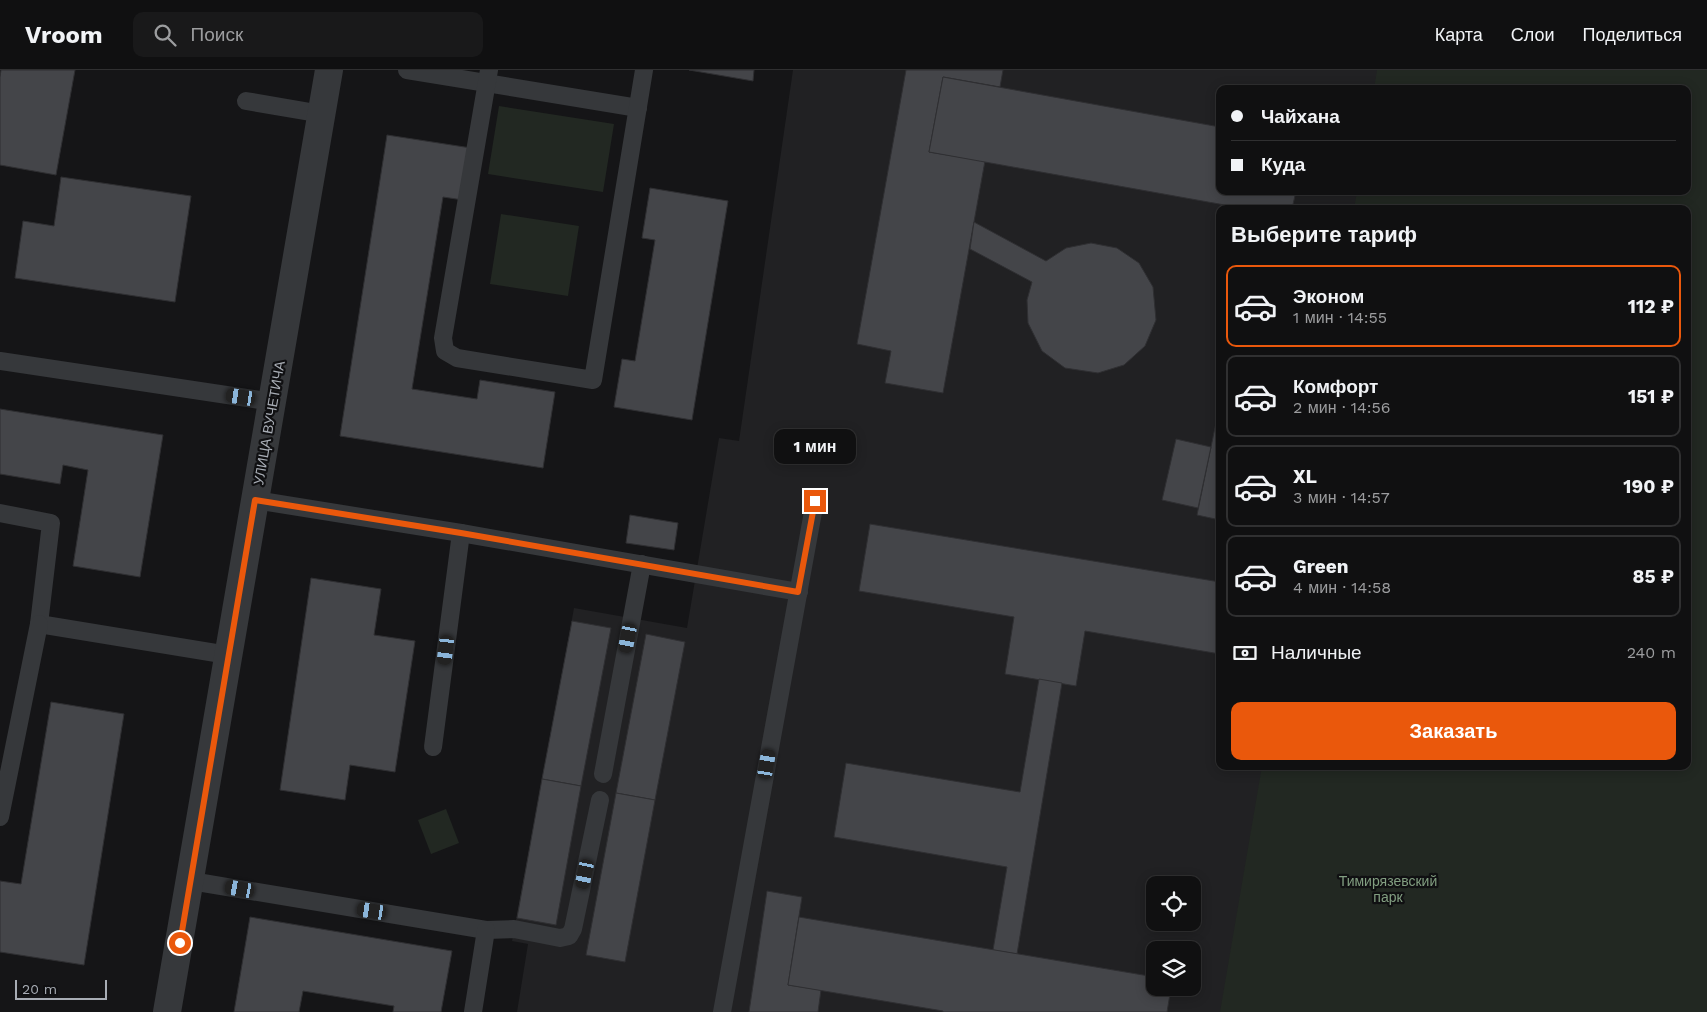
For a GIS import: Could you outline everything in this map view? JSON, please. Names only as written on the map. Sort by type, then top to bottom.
[{"type":"street","name":"УЛИЦА ВУЧЕТИЧА","points":[[168,1012],[329,70]]},
{"type":"lane","points":[[408,70],[488,76],[638,108]]},
{"type":"lane","points":[[488,76],[443,338],[445,352],[457,358],[593,380],[644,70]]},
{"type":"lane","points":[[246,101],[322,114]]},
{"type":"lane","points":[[0,361],[273,402]]},
{"type":"lane","points":[[255,500],[461,533],[798,592]]},
{"type":"lane","points":[[722,1012],[815,501]]},
{"type":"lane","points":[[0,514],[52,523],[39,624],[0,817]]},
{"type":"lane","points":[[433,747],[461,533]]},
{"type":"lane","points":[[603,774],[642,564]]},
{"type":"lane","points":[[39,624],[228,655]]},
{"type":"lane","points":[[191,881],[486,930],[514,929],[560,938],[569,936],[574,929],[600,800]]},
{"type":"lane","points":[[473,1012],[486,930]]},
{"type":"shaded area","points":[[793,70],[1707,70],[1707,1012],[517,1012],[528,944],[512,941],[574,608],[687,628],[719,438],[739,441]]},
{"type":"green space","name":"Тимирязевский парк","points":[[1377,70],[1707,70],[1707,1012],[1220,1012],[1261,770],[1691,770],[1691,205],[1355,205],[1356,195],[1691,195],[1691,85],[1375,85]]},
{"type":"green space","points":[[499,106],[614,124],[603,192],[488,174]]},
{"type":"green space","points":[[501,214],[579,226],[568,296],[490,284]]},
{"type":"green space","points":[[446,809],[459,843],[431,854],[418,820]]},
{"type":"building","points":[[1,70],[75,70],[56,175],[0,165]]},
{"type":"building","points":[[689,70],[754,70],[753,81]]},
{"type":"building","points":[[906,70],[1003,70],[1000,87],[943,77],[929,152],[985,161],[943,393],[885,383],[891,351],[857,344]]},
{"type":"building","points":[[943,77],[1216,126],[1216,195],[1295,195],[1293,205],[1225,205],[929,152]]},
{"type":"building","points":[[387,135],[471,148],[463,200],[443,197],[412,389],[477,399],[480,380],[555,392],[543,468],[340,436]]},
{"type":"building","points":[[61,177],[191,196],[175,302],[15,278],[23,221],[54,226]]},
{"type":"building","points":[[650,188],[728,201],[692,420],[614,407],[622,359],[635,361],[655,240],[642,238]]},
{"type":"building","points":[[974,222],[1046,261],[1066,248],[1091,243],[1117,248],[1139,263],[1153,287],[1156,320],[1145,346],[1124,365],[1098,373],[1065,368],[1042,351],[1028,323],[1027,300],[1032,282],[970,249]]},
{"type":"building","points":[[0,409],[163,435],[140,577],[73,566],[88,470],[63,465],[60,484],[0,474]]},
{"type":"building","points":[[1216,423],[1216,519],[1197,515]]},
{"type":"building","points":[[1176,439],[1211,447],[1198,508],[1162,500]]},
{"type":"building","points":[[630,515],[678,523],[674,550],[626,543]]},
{"type":"building","points":[[870,524],[1216,581],[1216,653],[1085,631],[1076,686],[1005,674],[1014,617],[859,591]]},
{"type":"building","points":[[311,578],[381,589],[374,635],[415,641],[395,772],[350,765],[345,800],[280,790]]},
{"type":"building","points":[[572,621],[611,628],[581,786],[542,779]]},
{"type":"building","points":[[646,634],[685,642],[655,800],[616,793]]},
{"type":"building","points":[[1039,679],[1062,683],[1017,954],[993,950],[1007,867],[834,837],[846,763],[1020,792]]},
{"type":"building","points":[[51,702],[124,714],[84,965],[0,952],[0,881],[21,884]]},
{"type":"building","points":[[542,779],[581,786],[556,925],[517,918]]},
{"type":"building","points":[[616,793],[655,800],[625,962],[586,955]]},
{"type":"building","points":[[767,891],[802,897],[788,985],[821,990],[818,1012],[749,1012]]},
{"type":"building","points":[[250,917],[452,951],[441,1012],[393,1012],[394,1006],[303,991],[299,1012],[234,1012]]},
{"type":"building","points":[[799,917],[1146,975],[1146,996],[1170,996],[1167,1012],[943,1012],[788,985]]},
{"type":"route","points":[[180,943],[255,500],[461,533],[798,592],[815,501]]}]
